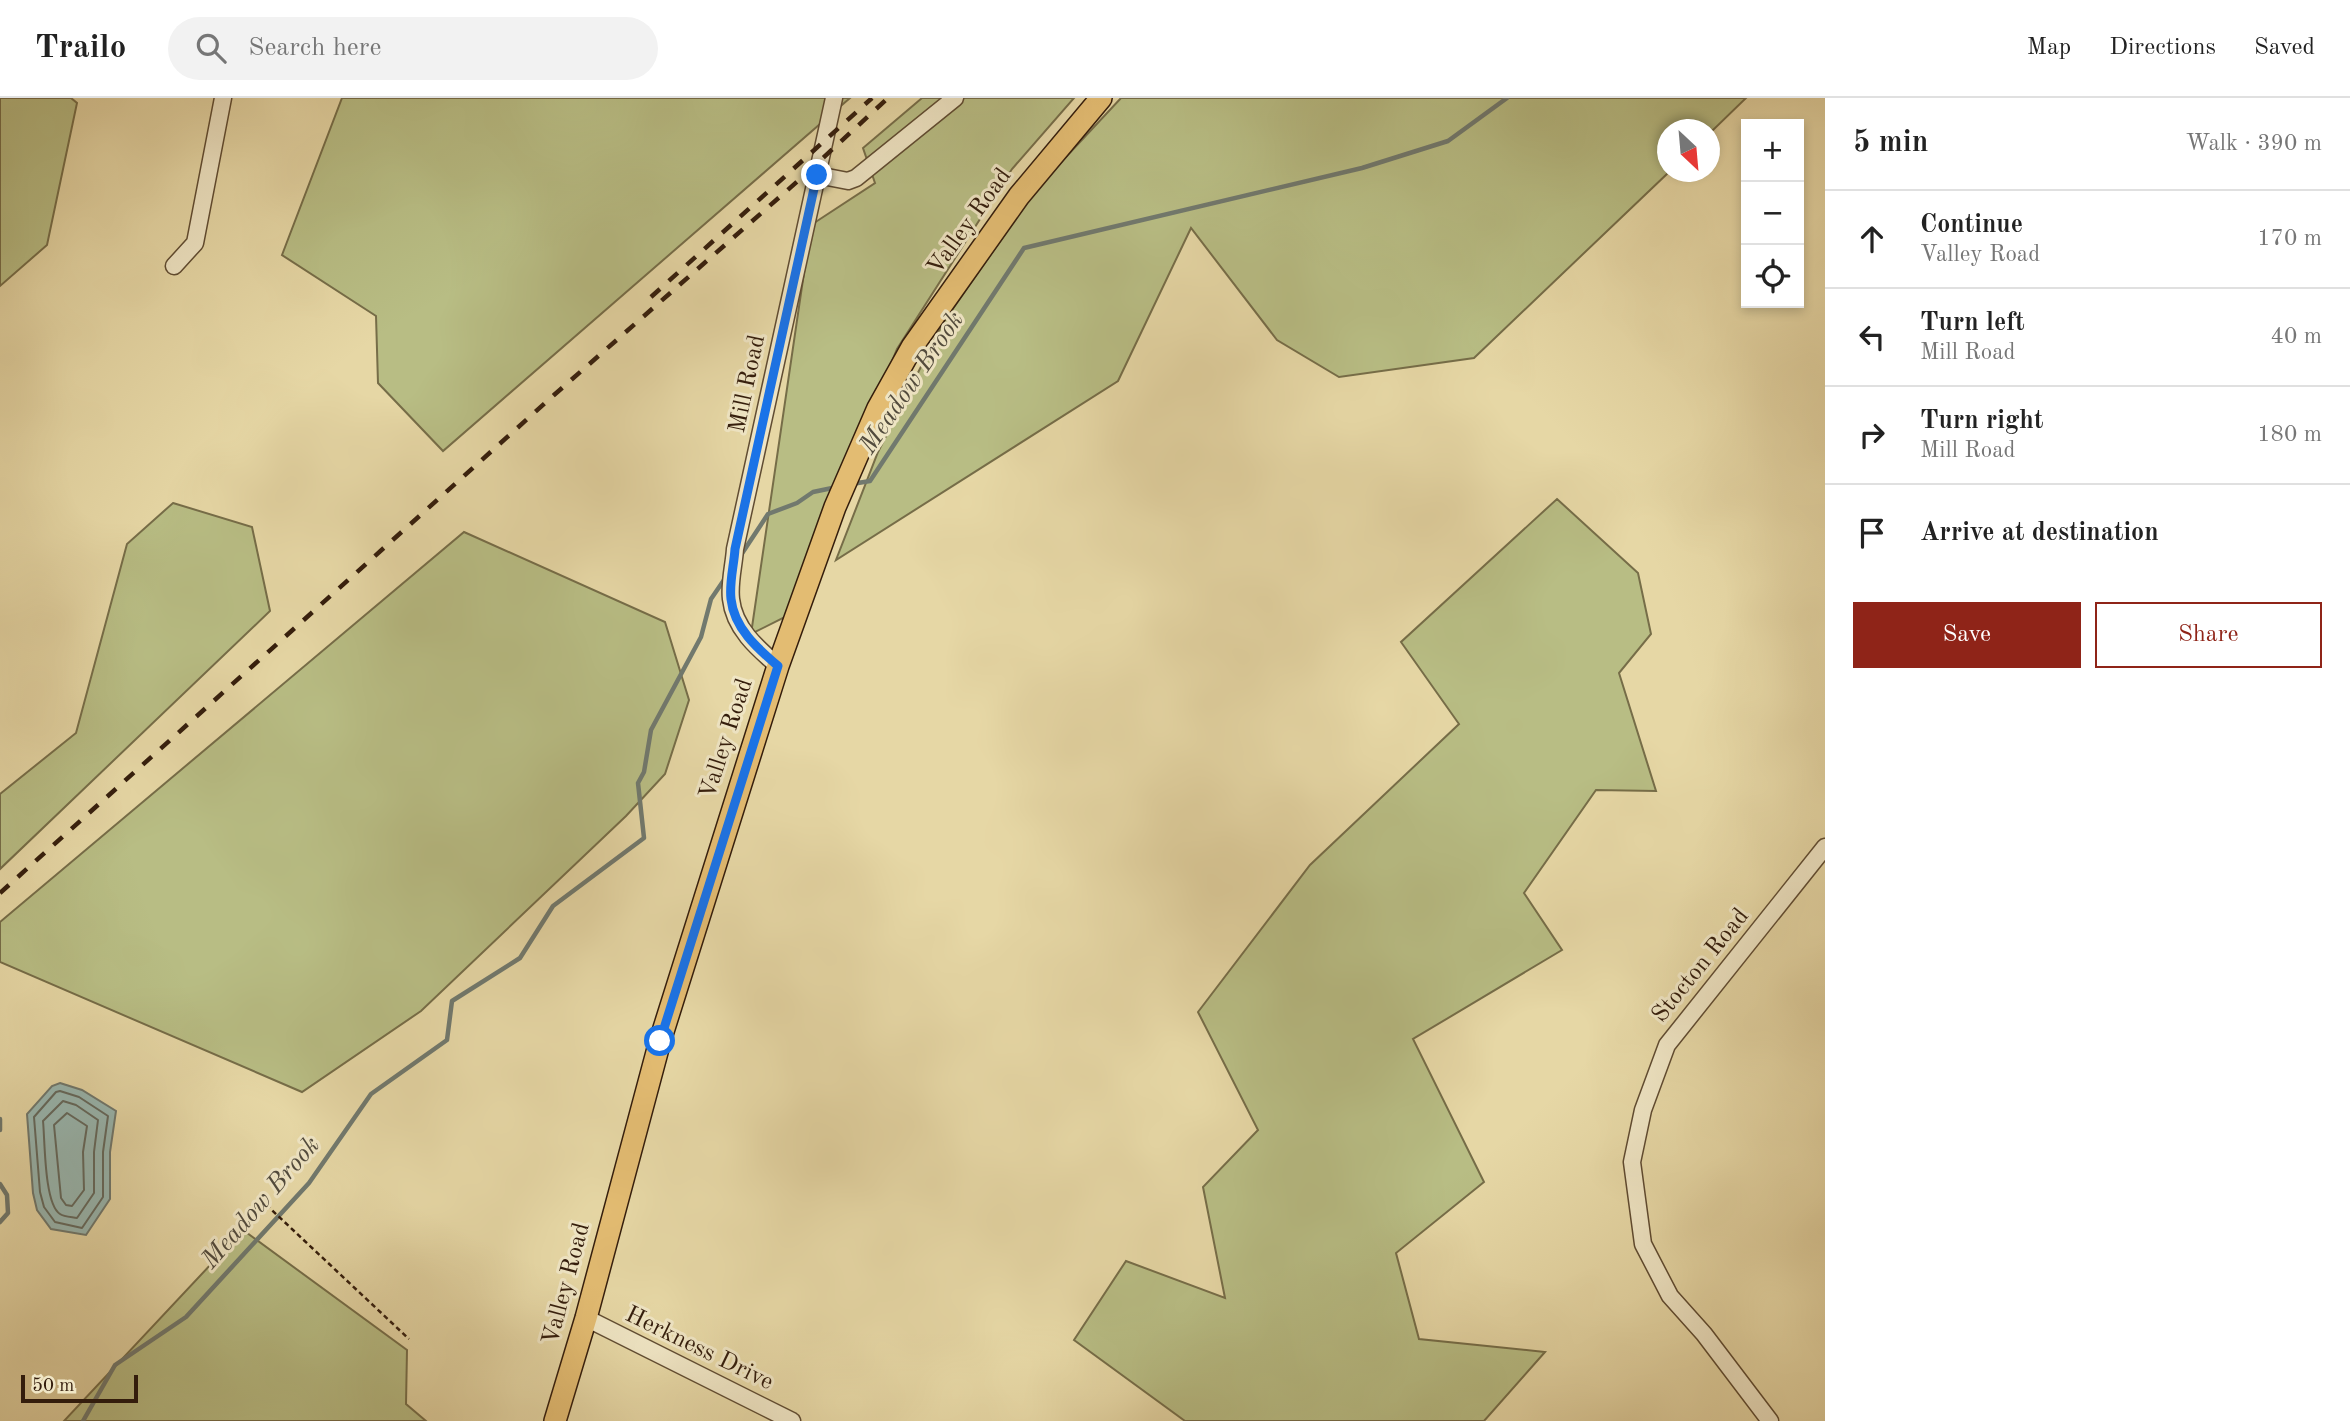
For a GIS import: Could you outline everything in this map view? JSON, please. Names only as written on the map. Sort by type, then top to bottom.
[{"type":"main road","name":"Valley Road","points":[[555,1421],[586,1318],[660,1041],[778,666],[835,507],[878,408],[912,346],[1019,196],[1101,98]]},
{"type":"street","points":[[174,266],[195,243],[223,98]]},
{"type":"street","name":"Mill Road","points":[[778,666],[750,642],[733,611],[730,597],[735,549],[834,98]]},
{"type":"street","points":[[817,175],[848,181],[856,178],[955,98]]},
{"type":"street","name":"Stocton Road","points":[[1770,1421],[1704,1334],[1670,1296],[1643,1244],[1632,1162],[1643,1110],[1667,1045],[1825,846]]},
{"type":"street","name":"Herkness Drive","points":[[586,1318],[792,1421]]},
{"type":"path","points":[[260,1199],[409,1339]]},
{"type":"green space","points":[[0,98],[71,98],[77,103],[47,245],[0,286]]},
{"type":"green space","points":[[342,98],[850,98],[443,451],[378,383],[376,316],[282,255]]},
{"type":"green space","points":[[922,98],[1074,98],[1012,169],[897,349],[789,615],[751,634],[811,225],[875,183],[863,148]]},
{"type":"green space","points":[[1121,98],[1746,98],[1720,123],[1720,119],[1657,119],[1659,182],[1474,358],[1339,377],[1277,340],[1191,228],[1118,381],[836,560],[878,452],[943,323],[1037,188]]},
{"type":"green space","points":[[1557,499],[1638,573],[1651,634],[1619,673],[1656,791],[1596,790],[1524,893],[1562,950],[1413,1039],[1484,1182],[1396,1253],[1419,1339],[1545,1352],[1484,1421],[1185,1421],[1074,1340],[1126,1261],[1225,1298],[1203,1187],[1258,1130],[1198,1012],[1310,865],[1459,724],[1401,642]]},
{"type":"green space","points":[[173,503],[252,527],[270,611],[0,869],[0,794],[76,733],[127,544]]},
{"type":"green space","points":[[464,532],[665,622],[689,700],[665,774],[626,816],[421,1011],[302,1092],[0,962],[0,922]]},
{"type":"green space","points":[[243,1230],[407,1350],[406,1404],[426,1421],[64,1421]]},
{"type":"water","points":[[60,1083],[82,1090],[116,1111],[110,1152],[110,1199],[86,1235],[51,1229],[37,1210],[33,1193],[27,1114],[52,1086]]},
{"type":"waterway","name":"Meadow Brook","points":[[852,484],[870,481],[1024,248],[1362,168],[1448,141],[1507,98]]},
{"type":"waterway","name":"Meadow Brook","points":[[741,555],[768,514],[797,503],[813,492],[837,487]]},
{"type":"waterway","name":"Meadow Brook","points":[[83,1421],[115,1365],[186,1317],[309,1183],[371,1094],[447,1040],[452,1001],[520,958],[553,906],[644,838],[638,783],[644,772],[651,730],[701,637],[711,599],[726,577]]},
{"type":"waterway","points":[[0,1119],[0,1130]]},
{"type":"waterway","points":[[0,1184],[7,1195],[8,1213],[0,1222]]},
{"type":"railway","points":[[651,297],[872,98]]},
{"type":"railway","points":[[0,893],[888,98]]},
{"type":"route","points":[[660,1041],[778,666],[750,642],[733,611],[730,597],[735,549],[817,175]]}]
